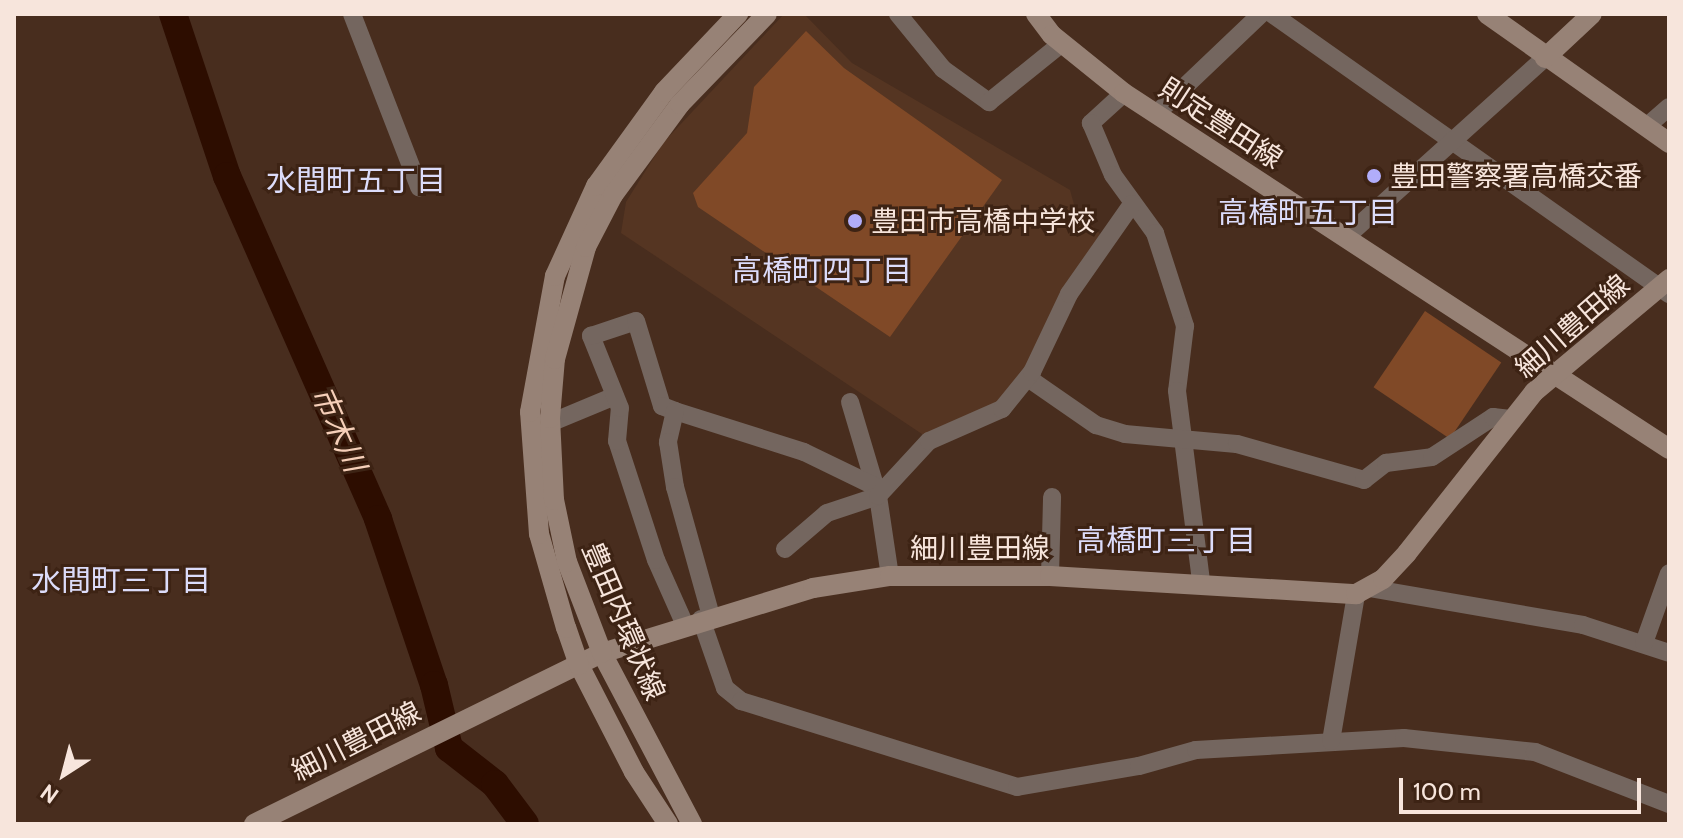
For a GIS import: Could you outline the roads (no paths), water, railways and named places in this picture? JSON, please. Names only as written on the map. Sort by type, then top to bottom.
[{"type":"main road","name":"豊田内環状線","points":[[668,824],[634,772],[579,665],[551,582],[533,494],[530,412],[542,325],[555,276],[596,186],[664,92],[738,14]]},
{"type":"main road","name":"豊田内環状線","points":[[692,824],[602,653],[559,534],[550,423],[555,359],[567,305],[593,234],[613,195],[680,104],[767,14]]},
{"type":"main road","name":"則定豊田線","points":[[1036,14],[1062,43],[1124,93],[1669,449]]},
{"type":"main road","points":[[1487,14],[1669,143]]},
{"type":"main road","points":[[1545,58],[1592,14]]},
{"type":"main road","name":"細川豊田線","points":[[254,824],[602,653],[699,620],[813,588],[890,576],[1050,576],[1362,591],[1407,553],[1513,419],[1553,376],[1666,287]]},
{"type":"street","points":[[352,14],[419,187]]},
{"type":"street","points":[[898,14],[943,69],[989,102],[1062,43]]},
{"type":"street","points":[[1156,114],[1261,14]]},
{"type":"street","points":[[1272,14],[1451,142],[1666,287]]},
{"type":"street","points":[[1346,237],[1545,58]]},
{"type":"street","points":[[1124,93],[1091,123],[1132,204],[1155,233],[1185,326],[1177,385],[1180,441],[1201,581]]},
{"type":"street","points":[[1646,127],[1669,107]]},
{"type":"street","points":[[785,549],[827,513],[877,491],[925,443],[990,417],[1028,378],[1069,294],[1132,204]]},
{"type":"street","points":[[699,620],[656,560],[617,441],[620,408],[591,336],[636,321],[662,406],[804,452],[877,491]]},
{"type":"street","points":[[1028,378],[1096,425],[1180,441],[1195,438],[1237,444],[1364,480],[1386,463],[1432,457],[1493,417],[1513,419]]},
{"type":"street","points":[[550,423],[615,396]]},
{"type":"street","points":[[850,402],[877,491],[890,576]]},
{"type":"street","points":[[675,411],[668,442],[699,620],[725,688],[741,701],[1017,787],[1139,766],[1196,750],[1331,741],[1428,739],[1535,752],[1669,804]]},
{"type":"street","points":[[1050,576],[1052,497]]},
{"type":"street","points":[[1644,643],[1669,573]]},
{"type":"street","points":[[1331,741],[1362,591],[1583,625],[1669,653]]},
{"type":"waterway","name":"市木川","points":[[173,14],[227,176],[378,519],[434,685],[449,748],[495,784],[525,824]]},
{"type":"place","name":"豊田警察署高橋交番","points":[[1374,176]]},
{"type":"place","name":"豊田市高橋中学校","points":[[855,221]]},
{"type":"district","name":"水間町五丁目","points":[[356,181]]},
{"type":"district","name":"高橋町五丁目","points":[[1308,213]]},
{"type":"district","name":"高橋町四丁目","points":[[822,271]]},
{"type":"district","name":"高橋町三丁目","points":[[1166,541]]},
{"type":"district","name":"水間町三丁目","points":[[121,581]]}]
